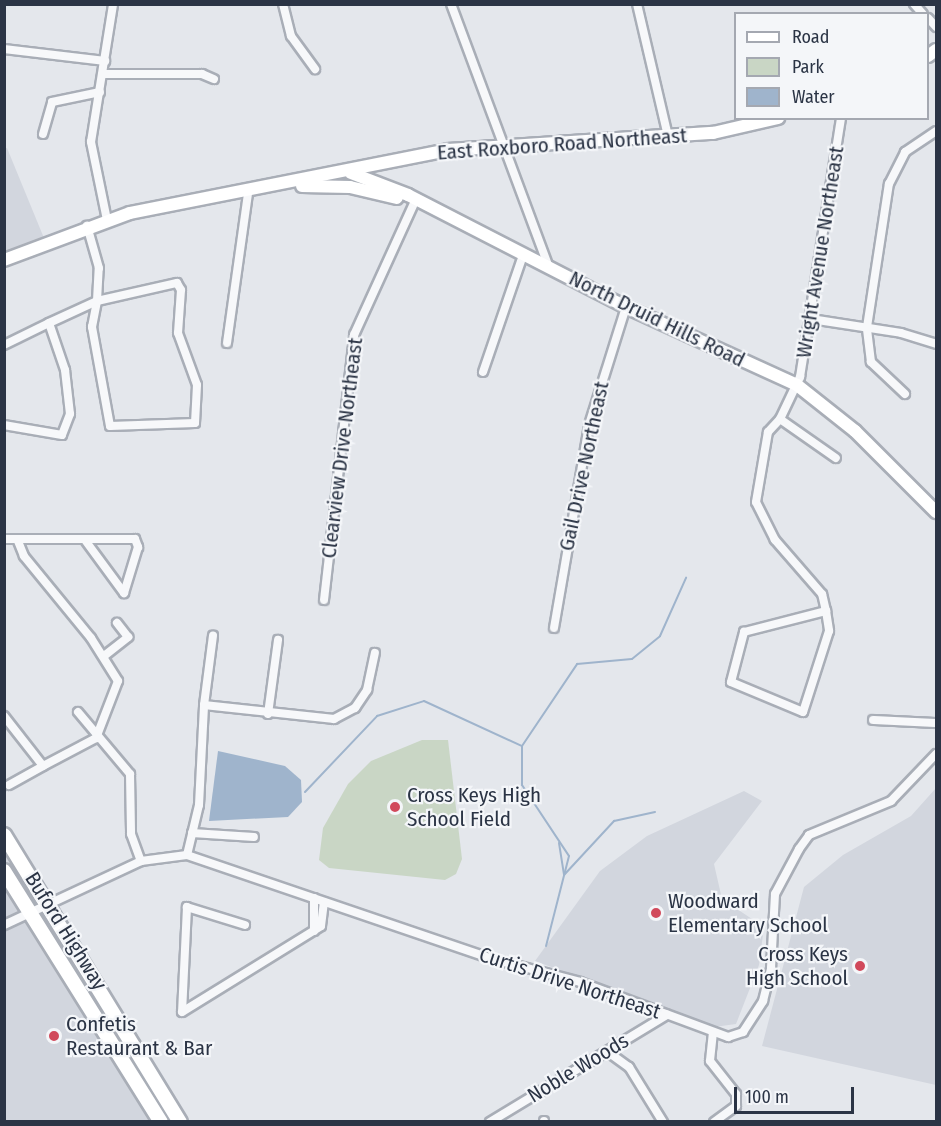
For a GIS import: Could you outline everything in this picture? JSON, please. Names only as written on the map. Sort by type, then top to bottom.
[{"type":"main road","name":"East Roxboro Road Northeast","points":[[277,186],[448,150],[668,136],[766,120]]},
{"type":"main road","name":"North Druid Hills Road","points":[[347,171],[548,265],[626,307],[797,386],[855,431],[936,512]]},
{"type":"main road","points":[[4,260],[106,220],[277,186],[350,187],[414,201]]},
{"type":"main road","name":"Buford Highway","points":[[4,835],[51,904],[180,1122]]},
{"type":"main road","name":"Buford Highway","points":[[4,871],[161,1122]]},
{"type":"street","points":[[106,220],[91,142],[113,4]]},
{"type":"street","points":[[283,4],[291,36],[315,69]]},
{"type":"street","points":[[451,4],[501,148],[548,265]]},
{"type":"street","points":[[637,4],[668,136]]},
{"type":"street","points":[[4,49],[105,61]]},
{"type":"street","points":[[103,74],[202,74],[214,79]]},
{"type":"street","points":[[43,134],[52,102],[86,92],[100,92]]},
{"type":"street","name":"Wright Avenue Northeast","points":[[826,610],[822,594],[775,540],[759,513],[761,457],[768,432],[780,419],[797,386],[811,319],[841,120]]},
{"type":"street","points":[[905,394],[871,362],[867,327],[889,184],[905,152],[936,131]]},
{"type":"street","points":[[226,343],[248,193]]},
{"type":"street","name":"Clearview Drive Northeast","points":[[324,600],[354,335],[414,201]]},
{"type":"street","points":[[4,345],[97,301],[177,283],[181,290],[178,333],[197,385],[195,423],[110,426],[92,327],[97,301],[99,268],[87,226]]},
{"type":"street","points":[[483,372],[523,255]]},
{"type":"street","name":"Gail Drive Northeast","points":[[554,628],[589,425],[626,307]]},
{"type":"street","points":[[811,319],[867,327],[936,344]]},
{"type":"street","points":[[4,425],[62,435],[69,429],[69,392],[49,323]]},
{"type":"street","points":[[780,419],[836,458]]},
{"type":"street","points":[[4,538],[135,539],[124,593],[85,540]]},
{"type":"street","points":[[9,785],[96,738],[118,681],[104,656],[24,556],[16,539]]},
{"type":"street","points":[[826,610],[829,631],[803,712],[731,682],[744,632],[826,610]]},
{"type":"street","points":[[104,656],[128,637],[117,623]]},
{"type":"street","points":[[187,855],[199,805],[204,705],[213,636]]},
{"type":"street","points":[[268,714],[278,640]]},
{"type":"street","points":[[204,705],[268,714],[334,719],[355,708],[368,690],[375,653]]},
{"type":"street","points":[[78,712],[96,738],[130,774],[129,813],[141,861]]},
{"type":"street","points":[[4,716],[43,766]]},
{"type":"street","points":[[873,720],[907,717],[936,723]]},
{"type":"street","name":"Curtis Drive Northeast","points":[[4,925],[33,914],[141,861],[187,855],[667,1014],[713,1032],[741,1034],[763,1001],[771,968],[776,894],[809,835],[891,801],[936,754]]},
{"type":"street","points":[[192,833],[254,837]]},
{"type":"street","points":[[314,898],[317,929]]},
{"type":"street","points":[[244,925],[187,907],[182,1012],[317,929],[324,902]]},
{"type":"street","name":"Noble Woods","points":[[490,1122],[667,1014]]},
{"type":"street","points":[[713,1032],[710,1061],[736,1094],[736,1106],[714,1122]]},
{"type":"street","points":[[608,1052],[629,1067],[663,1122]]},
{"type":"shaded area","points":[[7,148],[46,243],[5,259],[4,149]]},
{"type":"shaded area","name":"Cross Keys High School","points":[[936,788],[936,1085],[762,1046],[804,887],[843,855],[911,816]]},
{"type":"shaded area","name":"Woodward Elementary School","points":[[744,791],[762,801],[714,864],[722,899],[764,927],[759,965],[736,1024],[714,1027],[535,961],[600,871],[647,836]]},
{"type":"shaded area","points":[[4,853],[47,912],[172,1121],[5,1121]]},
{"type":"green space","name":"Cross Keys High School Field","points":[[422,740],[448,740],[462,859],[456,874],[445,880],[329,868],[319,860],[323,828],[348,784],[371,761]]},
{"type":"water","points":[[218,751],[285,766],[301,780],[302,802],[288,817],[209,821]]},
{"type":"waterway","points":[[522,746],[577,664],[632,659],[660,636],[686,578]]},
{"type":"waterway","points":[[305,792],[377,716],[424,701],[522,746],[522,785],[569,856],[546,946]]},
{"type":"waterway","points":[[559,843],[564,875],[614,821],[655,812]]},
{"type":"place","name":"Cross Keys High School Field","points":[[395,807]]},
{"type":"place","name":"Woodward Elementary School","points":[[656,913]]},
{"type":"place","name":"Cross Keys High School","points":[[860,966]]},
{"type":"place","name":"Confetis Restaurant & Bar","points":[[54,1036]]}]
